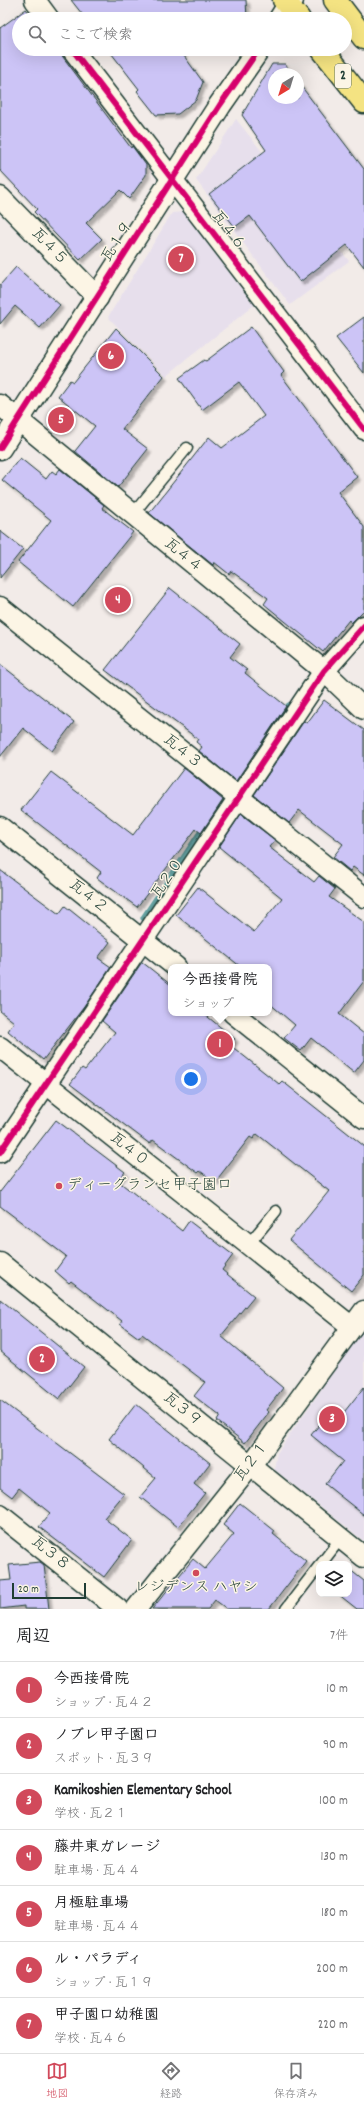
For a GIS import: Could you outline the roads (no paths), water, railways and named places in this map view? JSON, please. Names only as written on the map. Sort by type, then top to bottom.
[{"type":"highway","points":[[335,0],[344,12]]},
{"type":"highway","points":[[352,22],[364,38]]},
{"type":"highway","name":"2","points":[[328,56],[364,102]]},
{"type":"street","points":[[35,0],[44,12]]},
{"type":"street","name":"瓦４６","points":[[77,56],[364,429]]},
{"type":"street","name":"瓦１９","points":[[0,448],[98,298],[220,105],[254,56]]},
{"type":"street","name":"瓦４５","points":[[0,197],[98,298]]},
{"type":"street","name":"瓦４４","points":[[0,405],[324,671],[364,709]]},
{"type":"street","name":"瓦４３","points":[[0,607],[364,897]]},
{"type":"street","name":"瓦２０","points":[[0,1152],[324,671],[364,626]]},
{"type":"street","name":"瓦４２","points":[[0,827],[172,964]]},
{"type":"street","points":[[237,1016],[364,1118]]},
{"type":"street","name":"瓦４０","points":[[0,1047],[352,1327]]},
{"type":"street","name":"瓦３９","points":[[0,1263],[364,1557]]},
{"type":"street","name":"瓦２１","points":[[136,1609],[251,1465],[364,1311]]},
{"type":"street","name":"瓦３８","points":[[0,1515],[118,1609]]},
{"type":"lane","points":[[133,514],[187,448]]},
{"type":"lane","points":[[248,1245],[276,1210]]},
{"type":"lane","points":[[323,1561],[341,1538]]},
{"type":"lane","points":[[286,1609],[316,1570]]},
{"type":"waterway","points":[[261,742],[289,706]]},
{"type":"waterway","points":[[144,918],[206,825]]},
{"type":"place","name":"甲子園口幼稚園","points":[[181,259]]},
{"type":"place","name":"ル・パラディ","points":[[111,356]]},
{"type":"place","name":"月極駐車場","points":[[61,420]]},
{"type":"place","name":"藤井東ガレージ","points":[[118,600]]},
{"type":"place","name":"今西接骨院","points":[[220,1044]]},
{"type":"place","name":"ディーグランセ甲子園口","points":[[59,1186]]},
{"type":"place","name":"ノブレ甲子園口","points":[[42,1359]]},
{"type":"place","name":"Kamikoshien Elementary School","points":[[332,1419]]},
{"type":"place","name":"レジデンス ハヤシ","points":[[196,1573]]}]
